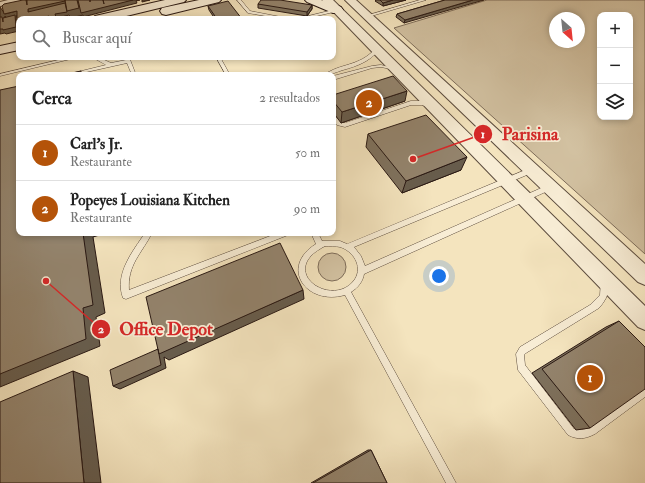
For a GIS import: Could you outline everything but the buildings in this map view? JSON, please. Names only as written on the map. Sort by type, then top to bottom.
[{"type":"main road","points":[[112,16],[180,0]]},
{"type":"main road","points":[[146,16],[215,0]]},
{"type":"main road","points":[[311,0],[332,5]]},
{"type":"main road","points":[[0,42],[16,39]]},
{"type":"main road","points":[[0,50],[16,47]]},
{"type":"street","points":[[0,4],[20,0]]},
{"type":"street","points":[[350,0],[645,276]]},
{"type":"street","points":[[332,5],[377,50],[397,73],[433,107],[645,320]]},
{"type":"lane","points":[[239,0],[249,12],[272,16]]},
{"type":"lane","points":[[367,16],[424,0]]},
{"type":"lane","points":[[305,16],[332,5]]},
{"type":"lane","points":[[330,72],[366,61],[372,57],[377,50]]},
{"type":"lane","points":[[0,75],[64,60]]},
{"type":"lane","points":[[100,60],[111,65]]},
{"type":"lane","points":[[80,72],[111,65],[124,60]]},
{"type":"lane","points":[[127,60],[133,72]]},
{"type":"lane","points":[[220,60],[226,72]]},
{"type":"lane","points":[[336,77],[381,66],[397,73]]},
{"type":"lane","points":[[336,120],[339,124],[345,125],[411,103],[422,103],[433,107]]},
{"type":"lane","points":[[347,247],[532,170]]},
{"type":"lane","points":[[362,271],[550,187]]},
{"type":"lane","points":[[148,236],[127,268],[124,283],[126,295],[278,236]]},
{"type":"lane","points":[[316,236],[321,245]]},
{"type":"lane","points":[[333,243],[347,247],[357,255],[361,263],[362,271],[359,280],[354,287],[336,295],[316,291],[309,285],[304,277],[302,268],[308,252],[321,245],[333,243]]},
{"type":"lane","points":[[602,277],[605,285],[605,292],[600,301],[593,308],[523,350],[520,354],[521,367],[571,432],[578,435],[584,435],[592,431],[645,391]]},
{"type":"lane","points":[[347,291],[451,483]]},
{"type":"shaded area","points":[[487,0],[645,0],[645,254],[394,28]]},
{"type":"shaded area","points":[[332,253],[338,254],[342,257],[345,261],[345,273],[342,277],[338,280],[332,281],[326,280],[322,277],[319,273],[318,267],[319,261],[322,257],[326,254]]},
{"type":"place","name":"Popeyes Louisiana Kitchen","points":[[369,103]]},
{"type":"place","name":"Parisina","points":[[413,159]]},
{"type":"place","name":"Office Depot","points":[[46,281]]},
{"type":"place","name":"Carl's Jr.","points":[[590,378]]}]
